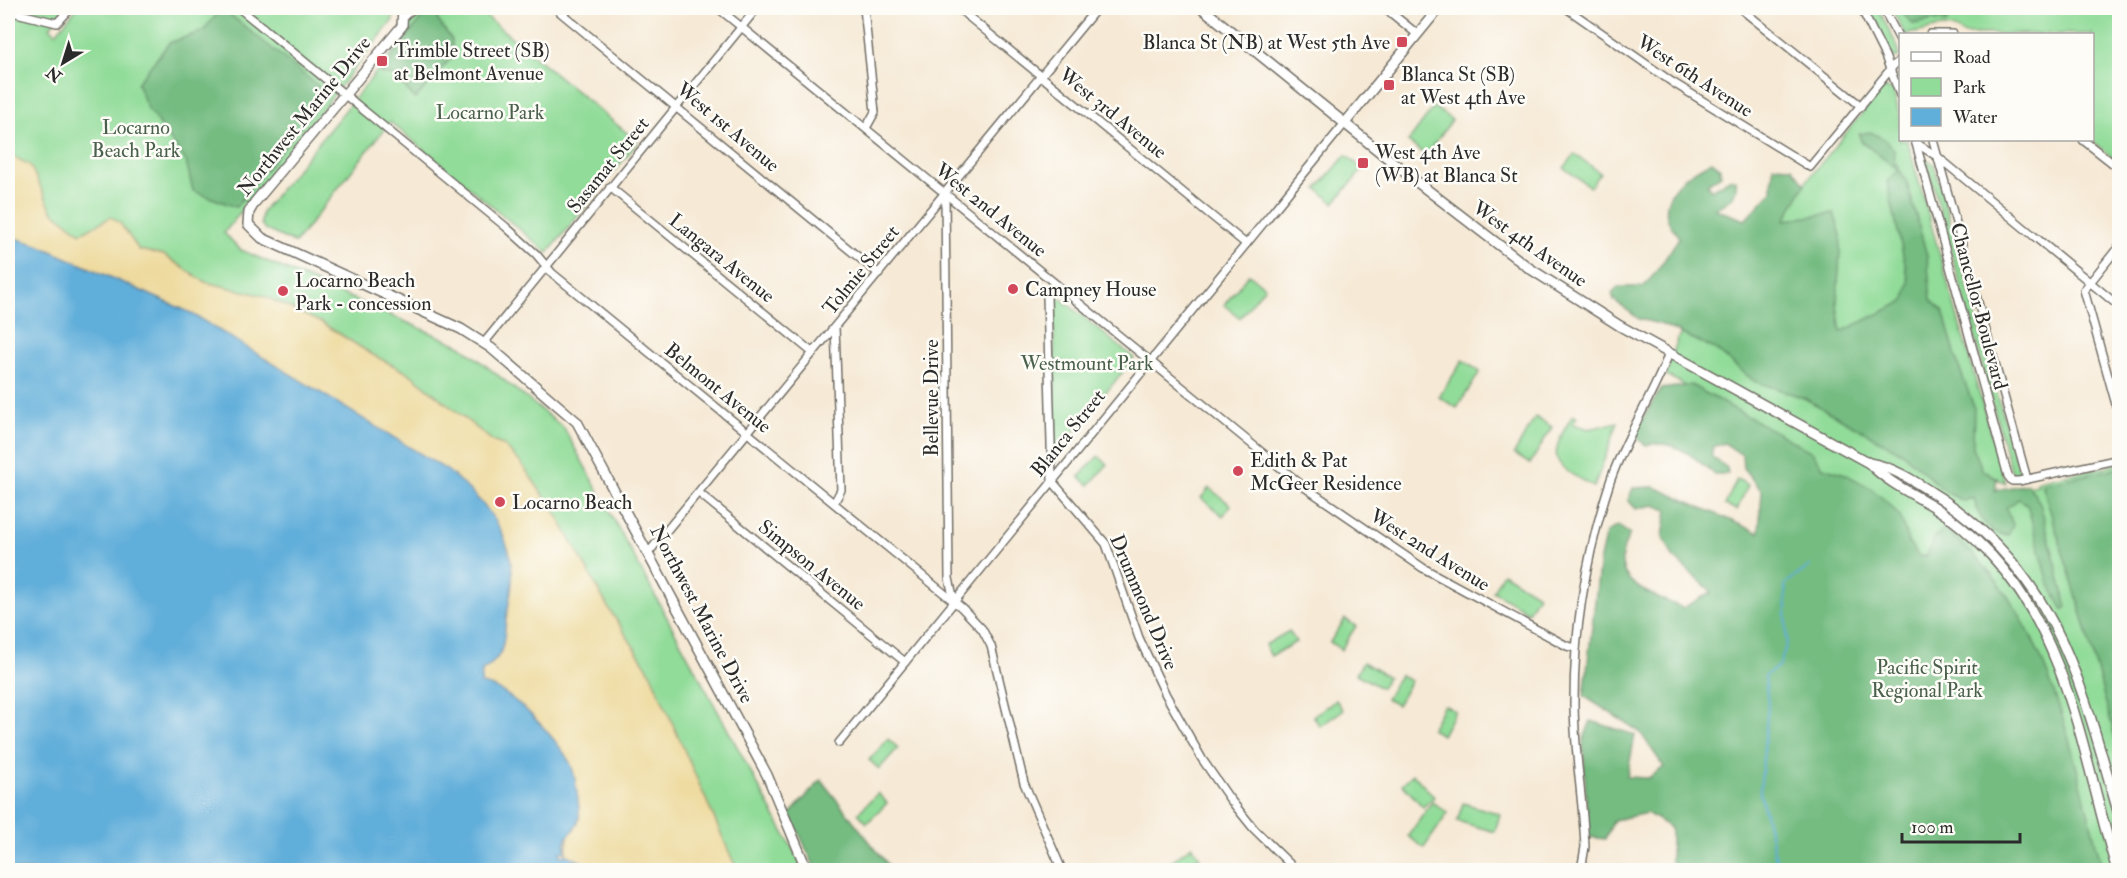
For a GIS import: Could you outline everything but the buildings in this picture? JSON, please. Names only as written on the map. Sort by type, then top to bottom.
[{"type":"main road","name":"West 4th Avenue","points":[[1202,8],[1507,253],[1555,286],[1670,353],[1869,463]]},
{"type":"main road","name":"Blanca Street","points":[[1345,123],[1440,8]]},
{"type":"main road","name":"Northwest Marine Drive","points":[[404,12],[399,30],[255,202],[249,212],[248,224],[262,238],[461,329],[484,343],[578,422],[766,775],[807,870]]},
{"type":"main road","points":[[1869,463],[1883,465],[1957,510],[1995,543],[2030,583],[2057,626],[2076,673],[2120,818]]},
{"type":"main road","points":[[1869,463],[1881,476],[1933,507],[1966,531],[1992,556],[2030,606],[2062,676],[2117,870]]},
{"type":"street","points":[[8,11],[57,23],[71,8]]},
{"type":"street","name":"Belmont Avenue","points":[[239,8],[506,227],[547,266],[748,433],[954,601],[982,630],[991,646],[1024,783],[1062,870]]},
{"type":"street","points":[[404,12],[414,8]]},
{"type":"street","name":"West 1st Avenue","points":[[555,8],[879,274]]},
{"type":"street","name":"West 2nd Avenue","points":[[718,8],[1303,486],[1361,527],[1460,589],[1576,648]]},
{"type":"street","name":"Sasamat Street","points":[[484,343],[757,8]]},
{"type":"street","points":[[864,8],[875,112],[866,128]]},
{"type":"street","name":"West 3rd Avenue","points":[[958,8],[1246,244]]},
{"type":"street","name":"Tolmie Street","points":[[649,552],[1097,8]]},
{"type":"street","points":[[1385,8],[1417,34]]},
{"type":"street","name":"West 6th Avenue","points":[[1566,8],[1672,82],[1810,167],[1861,106]]},
{"type":"street","points":[[1740,8],[1861,106],[1899,62]]},
{"type":"street","points":[[1861,8],[1891,70],[1899,92]]},
{"type":"street","points":[[1883,8],[1899,38]]},
{"type":"street","name":"Blanca Street","points":[[838,743],[1345,123]]},
{"type":"street","points":[[1915,141],[1938,157],[2120,307]]},
{"type":"street","name":"Chancellor Boulevard","points":[[1915,141],[2008,476],[2012,481],[2027,479],[1933,141]]},
{"type":"street","points":[[2084,141],[2120,169]]},
{"type":"street","name":"Langara Avenue","points":[[610,187],[813,353]]},
{"type":"street","name":"Bellevue Drive","points":[[945,194],[949,578],[954,601]]},
{"type":"street","points":[[2120,245],[2084,290],[2120,419]]},
{"type":"street","points":[[1052,481],[1047,296],[1054,283]]},
{"type":"street","points":[[834,503],[841,490],[835,327]]},
{"type":"street","points":[[1581,870],[1585,847],[1574,704],[1576,648],[1587,570],[1611,481],[1636,420],[1670,353]]},
{"type":"street","points":[[2027,479],[2120,459]]},
{"type":"street","name":"Drummond Drive","points":[[1052,481],[1106,544],[1139,638],[1166,695],[1202,759],[1254,829],[1296,870]]},
{"type":"street","name":"Simpson Avenue","points":[[699,493],[904,662]]},
{"type":"green space","name":"Locarno Beach Park","points":[[8,8],[66,8],[50,27],[56,33],[77,8],[392,8],[393,20],[224,233],[241,250],[461,346],[564,428],[804,870],[623,870],[8,236]]},
{"type":"green space","points":[[222,8],[327,93],[236,207],[193,191],[186,161],[148,109],[137,83],[169,43],[203,31]]},
{"type":"green space","name":"Locarno Park","points":[[410,8],[476,8],[638,142],[548,253],[390,122],[295,243],[266,230],[261,224],[262,212],[409,32]]},
{"type":"green space","points":[[429,8],[440,8],[437,19],[452,40],[452,57],[415,99],[397,77],[380,73]]},
{"type":"green space","points":[[1865,8],[1878,8],[1895,42],[1899,56],[1895,58],[1887,49]]},
{"type":"green space","points":[[1891,8],[1898,8],[1913,24],[1932,20],[1946,22],[1952,15],[1950,8],[2119,8],[2119,163],[2092,141],[2094,33],[1962,33],[1956,29],[1942,27],[1904,33]]},
{"type":"green space","points":[[1898,8],[1950,8],[1952,15],[1946,22],[1932,20],[1913,24]]},
{"type":"green space","name":"Pacific Spirit Regional Park","points":[[1886,88],[1893,90],[1899,113],[1899,141],[1907,141],[2005,483],[1985,474],[1981,477],[2001,491],[2119,464],[2119,870],[1707,870],[1813,457],[1666,375],[1678,338],[1881,90]]},
{"type":"green space","points":[[1434,107],[1452,120],[1426,155],[1408,142]]},
{"type":"green space","points":[[1870,132],[1886,140],[1894,150],[1894,161],[1907,182],[1927,256],[1931,300],[1943,311],[1959,367],[1974,407],[1973,447],[1983,471],[1997,478],[1995,492],[2028,484],[2040,503],[2067,607],[2063,610],[2049,583],[2027,504],[2019,499],[2006,508],[2013,525],[2008,535],[1994,532],[1981,518],[1974,498],[1963,501],[1947,493],[1904,454],[1804,398],[1754,381],[1715,349],[1660,324],[1639,319],[1614,300],[1612,293],[1618,287],[1643,287],[1658,269],[1679,238],[1667,217],[1669,198],[1680,182],[1695,170],[1712,161],[1720,168],[1721,175],[1707,184],[1711,190],[1731,178],[1736,180],[1734,195],[1715,209],[1745,220],[1772,191],[1773,166],[1792,167],[1805,184],[1785,220],[1834,213],[1841,235],[1837,304],[1841,332],[1905,301],[1909,282],[1887,182],[1898,170],[1861,141],[1859,134]]},
{"type":"green space","points":[[1575,154],[1600,173],[1590,187],[1564,168]]},
{"type":"green space","points":[[1346,155],[1363,169],[1334,203],[1317,189]]},
{"type":"green space","points":[[1926,159],[1934,164],[2019,473],[2013,474],[2009,464]]},
{"type":"green space","points":[[1249,274],[1265,287],[1240,318],[1224,305]]},
{"type":"green space","name":"Westmount Park","points":[[1054,293],[1134,358],[1055,455]]},
{"type":"green space","points":[[1463,360],[1480,372],[1457,408],[1439,397]]},
{"type":"green space","points":[[1691,385],[1812,452],[1823,467],[1845,474],[1871,488],[1901,518],[1909,544],[1919,556],[1927,556],[1935,537],[1944,529],[1980,561],[2009,598],[2033,640],[2051,684],[2066,730],[2103,870],[1676,870],[1671,861],[1671,828],[1647,813],[1614,820],[1605,839],[1588,837],[1583,741],[1591,721],[1635,735],[1627,777],[1648,778],[1664,767],[1640,732],[1584,696],[1600,558],[1606,532],[1618,526],[1630,534],[1623,550],[1622,564],[1625,574],[1633,583],[1683,608],[1712,592],[1673,557],[1663,536],[1667,510],[1654,505],[1636,509],[1628,500],[1633,488],[1655,487],[1759,533],[1762,491],[1743,468],[1742,455],[1724,443],[1713,447],[1711,456],[1727,468],[1728,474],[1714,474],[1683,450],[1666,444],[1646,445],[1638,439],[1637,428],[1661,389]]},
{"type":"green space","points":[[1573,415],[1577,417],[1573,424],[1589,429],[1618,422],[1594,487],[1561,466],[1557,459],[1556,451],[1559,442]]},
{"type":"green space","points":[[1535,417],[1552,427],[1530,464],[1514,454]]},
{"type":"green space","points":[[1098,456],[1108,464],[1089,485],[1079,477]]},
{"type":"green space","points":[[2120,468],[2119,752],[2083,618],[2042,484]]},
{"type":"green space","points":[[1737,479],[1748,485],[1737,510],[1725,505]]},
{"type":"green space","points":[[1209,488],[1231,505],[1223,516],[1201,498]]},
{"type":"green space","points":[[1503,573],[1538,595],[1528,612],[1493,591]]},
{"type":"green space","points":[[1345,619],[1356,626],[1341,650],[1330,642]]},
{"type":"green space","points":[[1289,631],[1296,642],[1271,656],[1265,645]]},
{"type":"green space","points":[[1363,662],[1388,677],[1381,688],[1356,674]]},
{"type":"green space","points":[[1400,675],[1411,681],[1397,705],[1386,699]]},
{"type":"green space","points":[[1336,700],[1343,710],[1320,726],[1313,716]]},
{"type":"green space","points":[[1444,705],[1455,711],[1442,735],[1431,729]]},
{"type":"green space","points":[[888,739],[898,748],[879,769],[869,760]]},
{"type":"green space","points":[[1413,774],[1434,797],[1423,807],[1402,784]]},
{"type":"green space","points":[[821,780],[892,870],[816,870],[790,814]]},
{"type":"green space","points":[[878,793],[887,803],[867,823],[858,813]]},
{"type":"green space","points":[[1432,802],[1448,813],[1424,848],[1408,836]]},
{"type":"green space","points":[[1463,803],[1500,814],[1495,832],[1457,821]]},
{"type":"green space","points":[[1192,846],[1200,857],[1181,870],[1174,870],[1169,863]]},
{"type":"sand","name":"Locarno Beach","points":[[8,154],[30,165],[52,211],[81,233],[111,217],[120,223],[139,250],[164,255],[205,282],[264,296],[322,323],[373,355],[410,374],[494,442],[503,445],[521,463],[557,515],[609,609],[649,670],[737,870],[578,870],[565,863],[570,823],[479,685],[8,253]]},
{"type":"water","points":[[8,236],[38,245],[189,312],[447,470],[471,491],[490,514],[505,539],[512,576],[502,650],[490,666],[482,671],[481,684],[506,694],[520,705],[546,730],[566,756],[572,767],[579,818],[574,829],[566,838],[565,852],[560,852],[561,856],[568,855],[597,870],[8,870]]},
{"type":"waterway","points":[[1775,870],[1776,860],[1760,792],[1768,705],[1765,676],[1780,665],[1787,642],[1785,584],[1810,566]]},
{"type":"place","name":"Blanca St (NB) at West 5th Ave","points":[[1402,42]]},
{"type":"place","name":"Trimble Street (SB) at Belmont Avenue","points":[[382,61]]},
{"type":"place","name":"Blanca St (SB) at West 4th Ave","points":[[1389,85]]},
{"type":"place","name":"West 4th Ave (WB) at Blanca St","points":[[1363,163]]},
{"type":"place","name":"Campney House","points":[[1013,289]]},
{"type":"place","name":"Locarno Beach Park - concession","points":[[283,291]]},
{"type":"place","name":"Edith & Pat McGeer Residence","points":[[1238,471]]},
{"type":"place","name":"Locarno Beach","points":[[500,502]]}]
